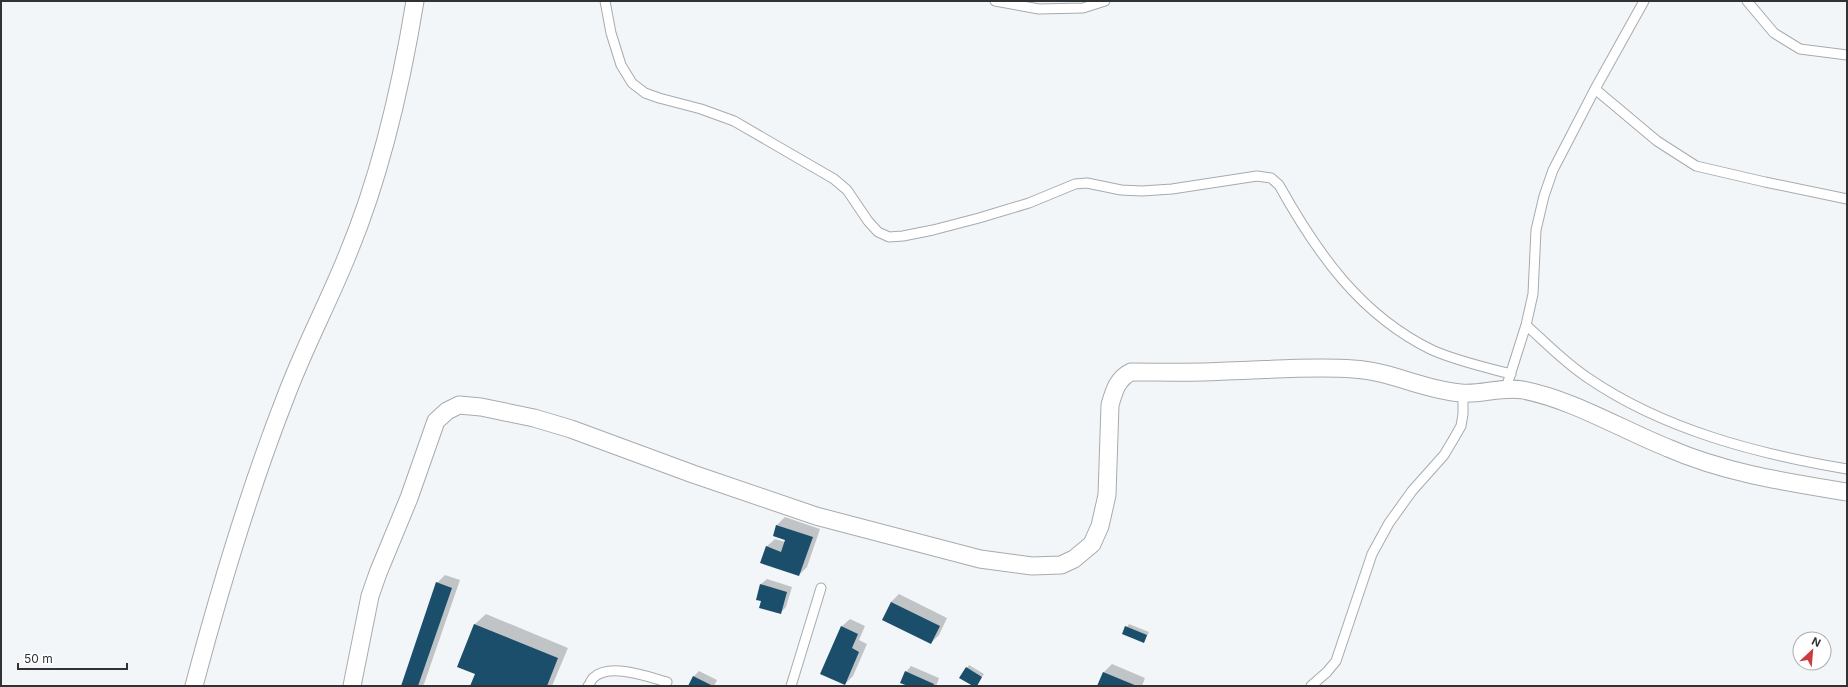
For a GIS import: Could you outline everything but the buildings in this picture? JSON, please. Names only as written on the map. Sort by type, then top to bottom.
[{"type":"street","points":[[194,686],[215,607],[250,495],[274,426],[295,371],[348,256],[368,198],[386,139],[409,38],[415,1]]},
{"type":"street","points":[[352,686],[370,596],[378,573],[409,498],[436,421],[447,410],[458,405],[481,407],[534,418],[571,429],[816,516],[980,560],[1032,566],[1061,565],[1074,559],[1092,544],[1100,526],[1107,495],[1110,405],[1113,392],[1118,382],[1123,376],[1131,372],[1216,372],[1319,368],[1355,369],[1396,376],[1440,390],[1463,393],[1486,392],[1508,381],[1524,390],[1568,405],[1668,449],[1713,465],[1757,477],[1847,492]]},
{"type":"lane","points":[[605,1],[611,33],[621,65],[632,83],[645,93],[658,98],[701,109],[734,121],[834,179],[848,190],[868,221],[878,232],[889,237],[918,233],[979,218],[1029,203],[1075,184],[1086,183],[1121,190],[1142,191],[1172,189],[1257,176],[1271,178],[1279,185],[1325,259],[1342,281],[1367,306],[1396,328],[1432,350],[1508,381],[1526,325],[1532,294],[1536,230],[1544,196],[1553,170],[1594,89],[1644,1]]},
{"type":"lane","points":[[995,1],[1039,9],[1083,8],[1105,1]]},
{"type":"lane","points":[[1747,1],[1774,33],[1800,49],[1847,55]]},
{"type":"lane","points":[[1594,89],[1657,141],[1696,166],[1847,199]]},
{"type":"lane","points":[[1526,325],[1559,356],[1588,378],[1626,401],[1668,421],[1765,453],[1847,469]]},
{"type":"lane","points":[[1311,686],[1327,672],[1338,656],[1372,554],[1388,523],[1412,491],[1444,455],[1461,426],[1463,414],[1463,393]]},
{"type":"lane","points":[[790,686],[821,588]]},
{"type":"lane","points":[[588,686],[593,678],[608,671],[625,671],[667,682]]}]
